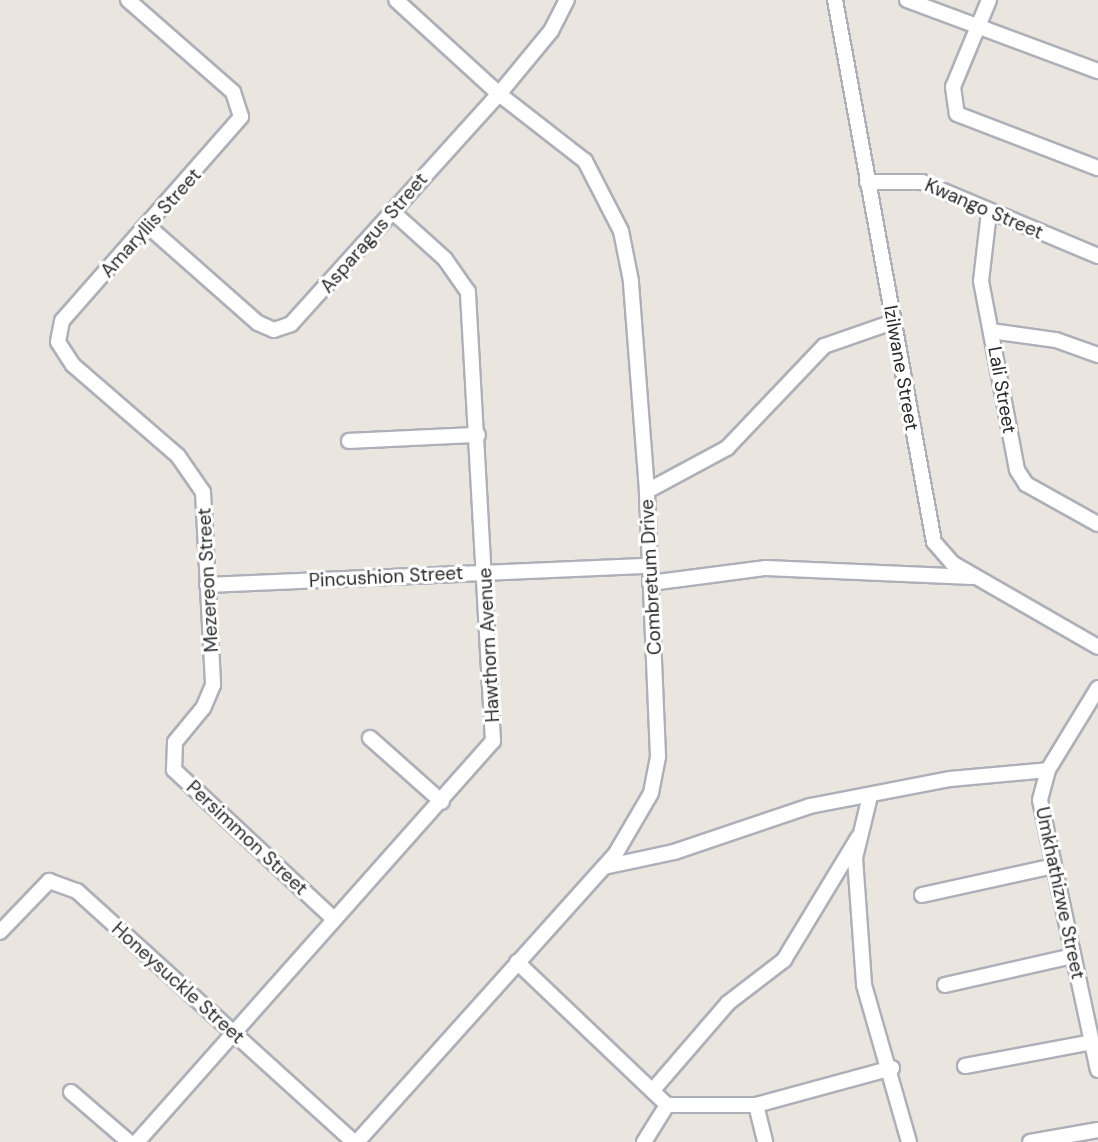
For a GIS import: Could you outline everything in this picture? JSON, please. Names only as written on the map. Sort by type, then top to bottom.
[{"type":"street","name":"Amaryllis Street","points":[[58,332],[236,128],[241,112],[233,92],[128,0]]},
{"type":"street","name":"Combretum Drive","points":[[355,1142],[604,867],[641,816],[658,756],[647,491],[631,281],[621,231],[584,161],[499,94],[396,0]]},
{"type":"street","name":"Asparagus Street","points":[[149,227],[258,323],[274,330],[301,318],[499,94],[551,31],[567,0]]},
{"type":"street","name":"Izilwane Street","points":[[835,0],[934,542],[952,563],[1098,646]]},
{"type":"street","points":[[907,0],[1098,71]]},
{"type":"street","points":[[989,0],[953,87],[957,114],[1098,168]]},
{"type":"street","name":"Kwango Street","points":[[867,182],[922,182],[1098,256]]},
{"type":"street","name":"Hawthorn Avenue","points":[[136,1142],[442,802],[493,741],[473,331],[464,281],[393,212]]},
{"type":"street","name":"Lali Street","points":[[989,212],[981,268],[990,331],[1020,478],[1098,524]]},
{"type":"street","points":[[647,491],[727,448],[824,346],[892,322]]},
{"type":"street","points":[[990,331],[1056,340],[1098,355]]},
{"type":"street","name":"Mezereon Street","points":[[58,332],[61,352],[153,431],[195,476],[203,492],[213,685],[172,750]]},
{"type":"street","points":[[349,441],[478,435]]},
{"type":"street","name":"Pincushion Street","points":[[207,585],[649,566]]},
{"type":"street","points":[[650,583],[766,568],[975,577]]},
{"type":"street","name":"Umkhathizwe Street","points":[[1098,688],[1048,770],[1040,800],[1098,1070]]},
{"type":"street","points":[[370,738],[442,802]]},
{"type":"street","name":"Persimmon Street","points":[[172,750],[174,770],[181,778],[334,919]]},
{"type":"street","points":[[604,867],[674,852],[810,806],[950,779],[1048,770]]},
{"type":"street","points":[[870,796],[855,858],[864,985],[892,1068],[909,1142]]},
{"type":"street","points":[[653,1090],[728,1003],[784,960],[859,837]]},
{"type":"street","points":[[922,895],[1054,866]]},
{"type":"street","name":"Honeysuckle Street","points":[[0,932],[49,881],[77,891],[355,1142]]},
{"type":"street","points":[[945,985],[1073,956]]},
{"type":"street","points":[[517,962],[667,1105],[756,1105],[892,1068]]},
{"type":"street","points":[[965,1066],[1092,1042]]},
{"type":"street","points":[[71,1092],[129,1142]]},
{"type":"street","points":[[644,1142],[667,1105]]},
{"type":"street","points":[[756,1105],[765,1142]]},
{"type":"street","points":[[1030,1142],[1098,1130]]}]
